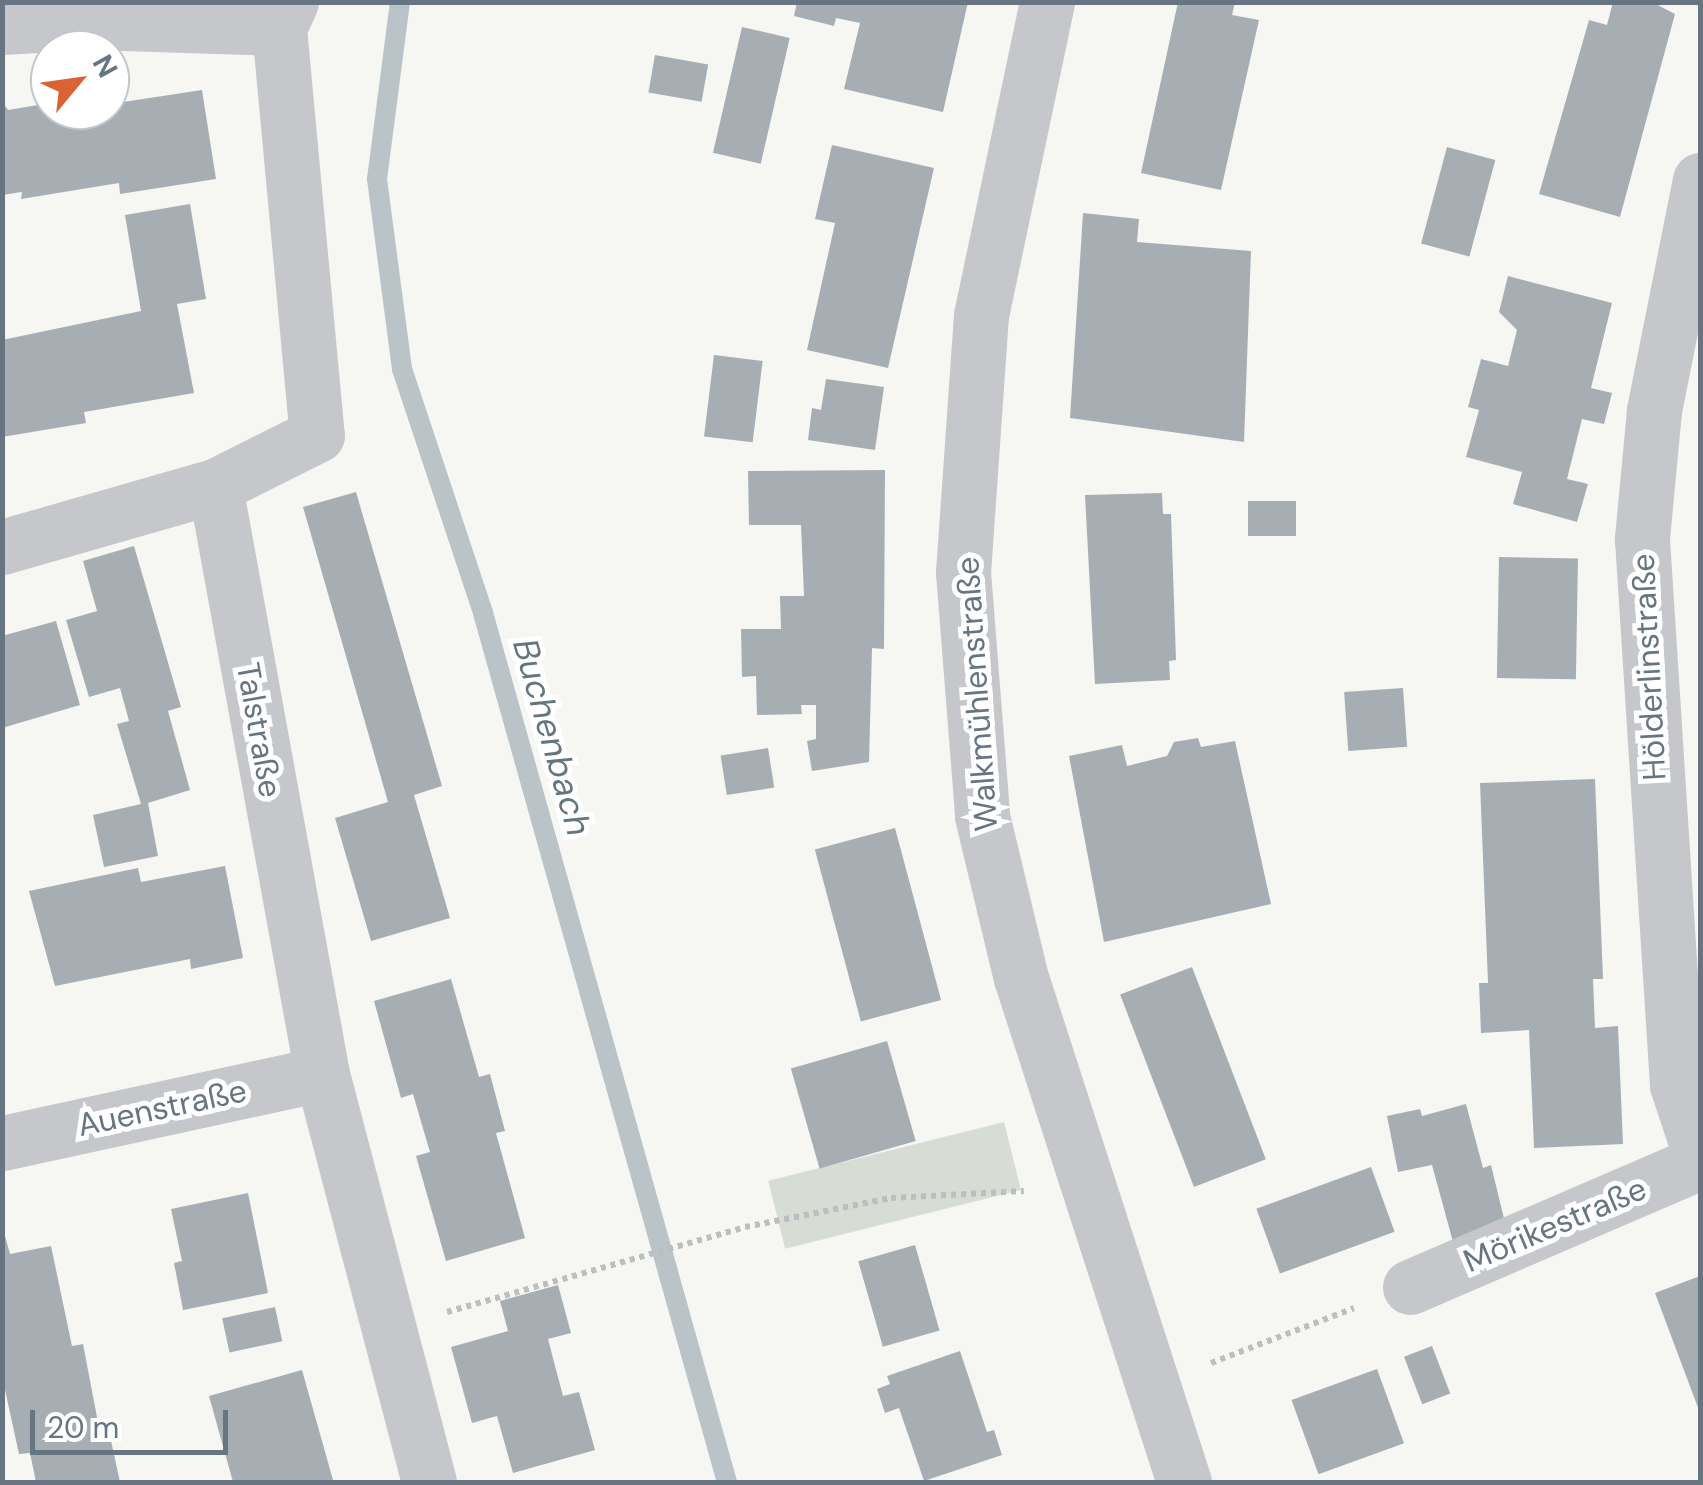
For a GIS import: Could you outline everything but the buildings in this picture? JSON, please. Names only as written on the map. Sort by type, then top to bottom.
[{"type":"street","name":"Walkmühlenstraße","points":[[1047,2],[981,315],[963,572],[982,816],[1021,978],[1150,1387],[1184,1482]]},
{"type":"street","points":[[2,27],[286,15],[318,434],[215,486],[2,547]]},
{"type":"street","name":"Hölderlinstraße","points":[[1700,180],[1654,410],[1642,539],[1677,1085],[1700,1158]]},
{"type":"street","name":"Talstraße","points":[[215,486],[322,1074],[429,1482]]},
{"type":"street","name":"Auenstraße","points":[[2,1143],[322,1074]]},
{"type":"street","name":"Mörikestraße","points":[[1410,1288],[1700,1158]]},
{"type":"path","points":[[387,1326],[730,1232],[891,1198],[1043,1190],[1083,1179]]},
{"type":"path","points":[[1150,1387],[1294,1330]]},
{"type":"shaded area","points":[[1004,1122],[1021,1190],[785,1249],[768,1181]]},
{"type":"waterway","name":"Buchenbach","points":[[400,2],[377,179],[402,369],[483,613],[727,1482]]}]
